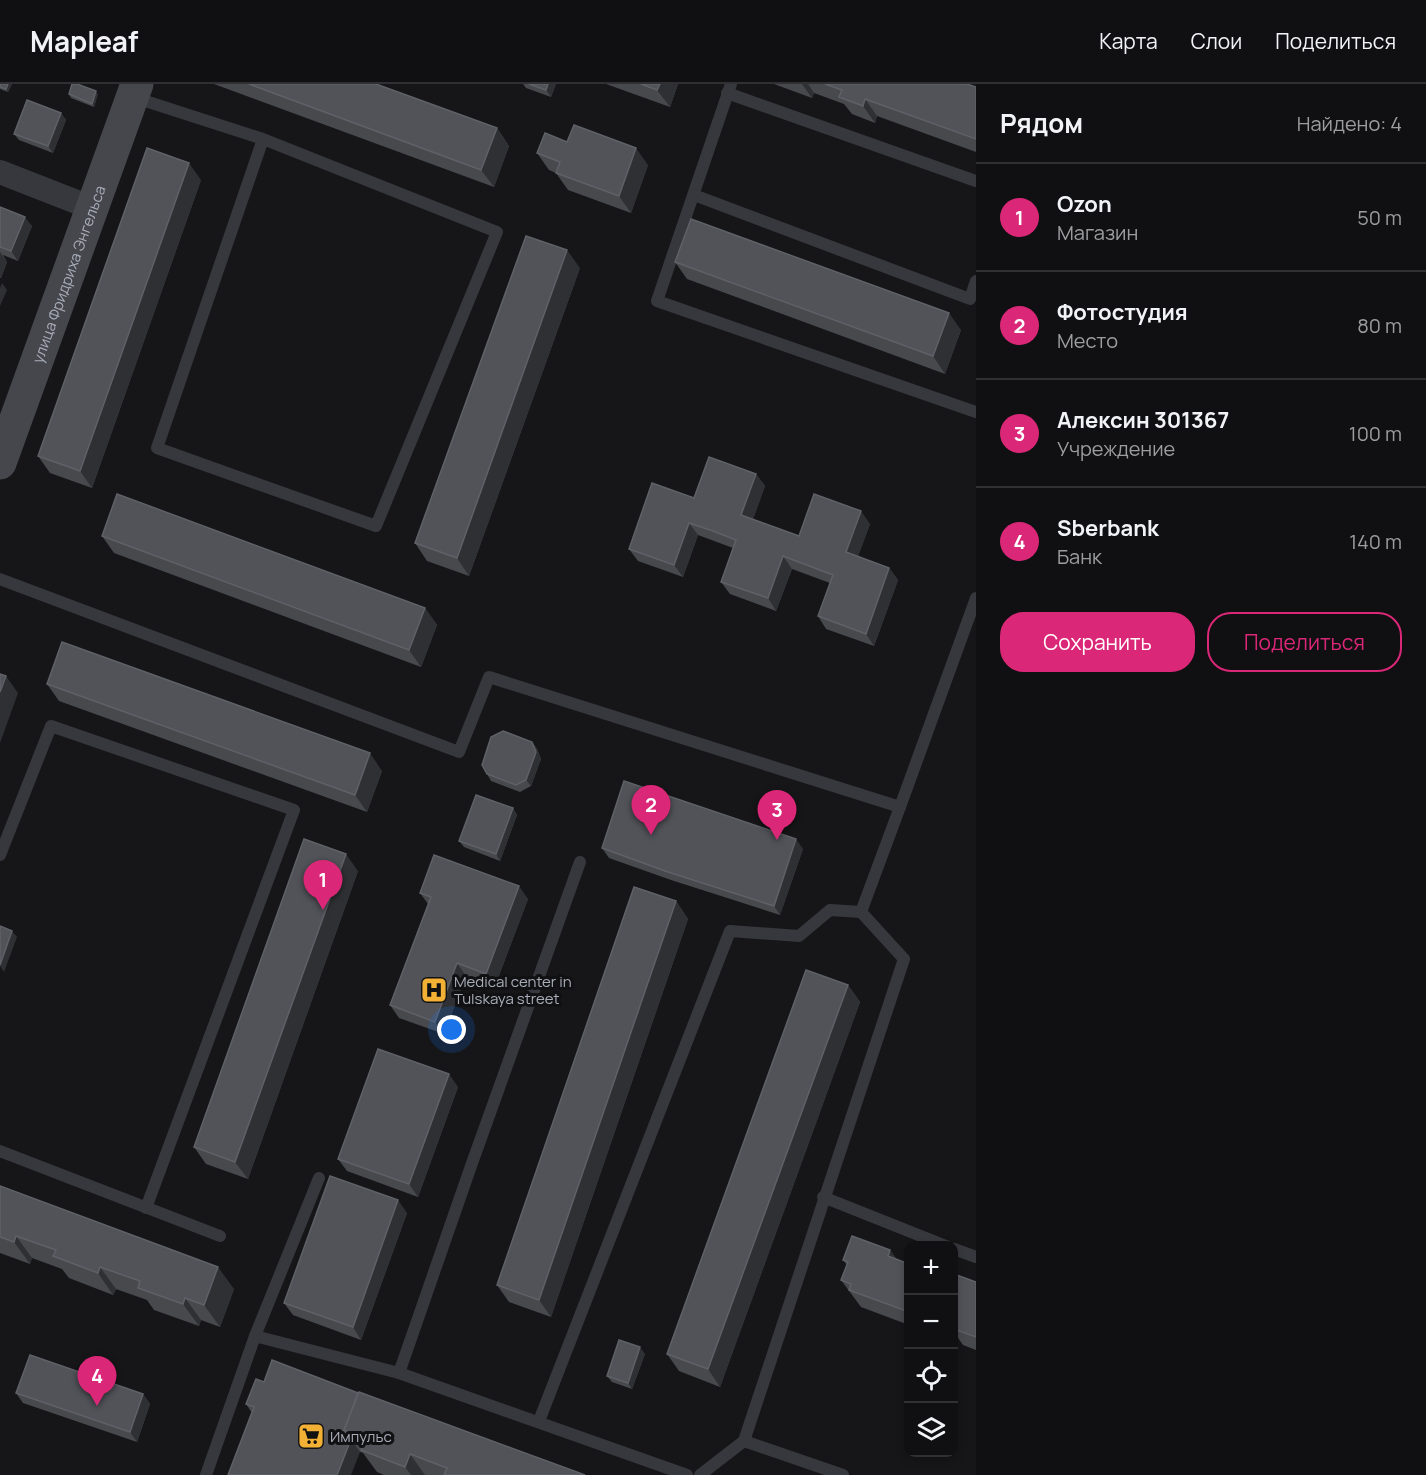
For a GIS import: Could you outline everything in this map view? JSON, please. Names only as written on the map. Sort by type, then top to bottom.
[{"type":"main road","name":"улица Фридриха Энгельса","points":[[0,463],[134,90]]},
{"type":"street","points":[[0,172],[92,208]]},
{"type":"lane","points":[[976,181],[729,88],[657,301],[976,412]]},
{"type":"lane","points":[[134,90],[263,139],[497,232],[376,526],[157,448],[263,139]]},
{"type":"lane","points":[[694,195],[970,299],[976,281]]},
{"type":"lane","points":[[0,579],[459,752],[489,677],[900,807]]},
{"type":"lane","points":[[861,912],[976,598]]},
{"type":"lane","points":[[0,855],[51,726],[294,810],[147,1208]]},
{"type":"lane","points":[[399,1372],[580,862]]},
{"type":"lane","points":[[539,1421],[730,931],[799,936],[830,910],[861,912],[904,959],[823,1197],[744,1441],[700,1475]]},
{"type":"lane","points":[[0,1151],[220,1236]]},
{"type":"lane","points":[[206,1475],[255,1336],[319,1178]]},
{"type":"lane","points":[[823,1197],[936,1241]]},
{"type":"lane","points":[[958,1250],[976,1257]]},
{"type":"lane","points":[[255,1336],[399,1372],[687,1475]]},
{"type":"lane","points":[[744,1441],[843,1475]]},
{"type":"building","points":[[0,84],[8,84],[6,89],[0,87]]},
{"type":"building","points":[[72,84],[96,91],[92,104],[69,94]]},
{"type":"building","points":[[249,84],[376,84],[497,128],[481,170]]},
{"type":"building","points":[[529,84],[548,84],[546,90]]},
{"type":"building","points":[[641,84],[660,84],[657,90]]},
{"type":"building","points":[[825,84],[967,84],[976,87],[976,139],[865,99],[863,106],[839,97],[842,90]]},
{"type":"building","points":[[27,100],[61,113],[48,146],[14,134]]},
{"type":"building","points":[[574,125],[636,148],[619,196],[556,173],[560,162],[537,153],[545,133],[567,142]]},
{"type":"building","points":[[147,148],[189,163],[80,471],[38,456]]},
{"type":"building","points":[[0,207],[25,217],[11,251],[0,247]]},
{"type":"building","points":[[691,219],[949,313],[933,356],[675,262]]},
{"type":"building","points":[[526,236],[567,250],[457,558],[415,543]]},
{"type":"building","points":[[709,457],[756,474],[741,515],[799,536],[814,494],[861,511],[846,552],[889,568],[866,634],[818,616],[833,575],[783,556],[768,598],[721,582],[736,540],[713,531],[689,523],[674,565],[629,549],[652,483],[694,498]]},
{"type":"building","points":[[117,494],[425,608],[409,650],[102,536]]},
{"type":"building","points":[[62,642],[370,753],[355,795],[47,684]]},
{"type":"building","points":[[0,674],[6,676],[0,692]]},
{"type":"building","points":[[503,731],[532,742],[536,752],[526,780],[516,785],[487,774],[482,765],[491,737]]},
{"type":"building","points":[[624,781],[796,839],[774,906],[602,848]]},
{"type":"building","points":[[476,795],[513,808],[496,854],[459,841]]},
{"type":"building","points":[[304,839],[346,854],[235,1162],[194,1147]]},
{"type":"building","points":[[434,855],[519,886],[486,974],[457,963],[435,1022],[390,1005],[431,897],[420,893]]},
{"type":"building","points":[[634,887],[676,901],[539,1300],[497,1285]]},
{"type":"building","points":[[0,926],[12,931],[0,965]]},
{"type":"building","points":[[806,970],[848,985],[708,1369],[667,1354]]},
{"type":"building","points":[[378,1049],[449,1074],[409,1184],[338,1159]]},
{"type":"building","points":[[330,1176],[398,1200],[353,1327],[284,1303]]},
{"type":"building","points":[[0,1186],[218,1267],[204,1305],[185,1298],[183,1304],[138,1288],[140,1281],[100,1267],[98,1273],[53,1256],[56,1250],[16,1236],[14,1242],[0,1237]]},
{"type":"building","points":[[852,1236],[890,1250],[888,1256],[904,1262],[904,1310],[849,1290],[851,1284],[841,1280],[848,1262],[843,1260]]},
{"type":"building","points":[[958,1275],[976,1282],[976,1337],[958,1330]]},
{"type":"building","points":[[619,1340],[640,1347],[628,1383],[607,1376]]},
{"type":"building","points":[[30,1355],[143,1394],[130,1432],[16,1393]]},
{"type":"building","name":"Импульс","points":[[272,1360],[358,1393],[344,1430],[351,1439],[337,1475],[228,1475],[254,1407],[246,1404],[256,1379],[264,1382]]},
{"type":"building","points":[[359,1392],[585,1475],[444,1475],[447,1468],[410,1454],[405,1467],[361,1450],[366,1438],[344,1430]]},
{"type":"place","name":"Фотостудия","points":[[651,835]]},
{"type":"place","name":"Алексин 301367","points":[[777,840]]},
{"type":"place","name":"Ozon","points":[[323,910]]},
{"type":"place","name":"Medical center in Tulskaya street","points":[[434,990]]},
{"type":"place","name":"Sberbank","points":[[97,1406]]},
{"type":"place","name":"Импульс","points":[[311,1436]]}]
